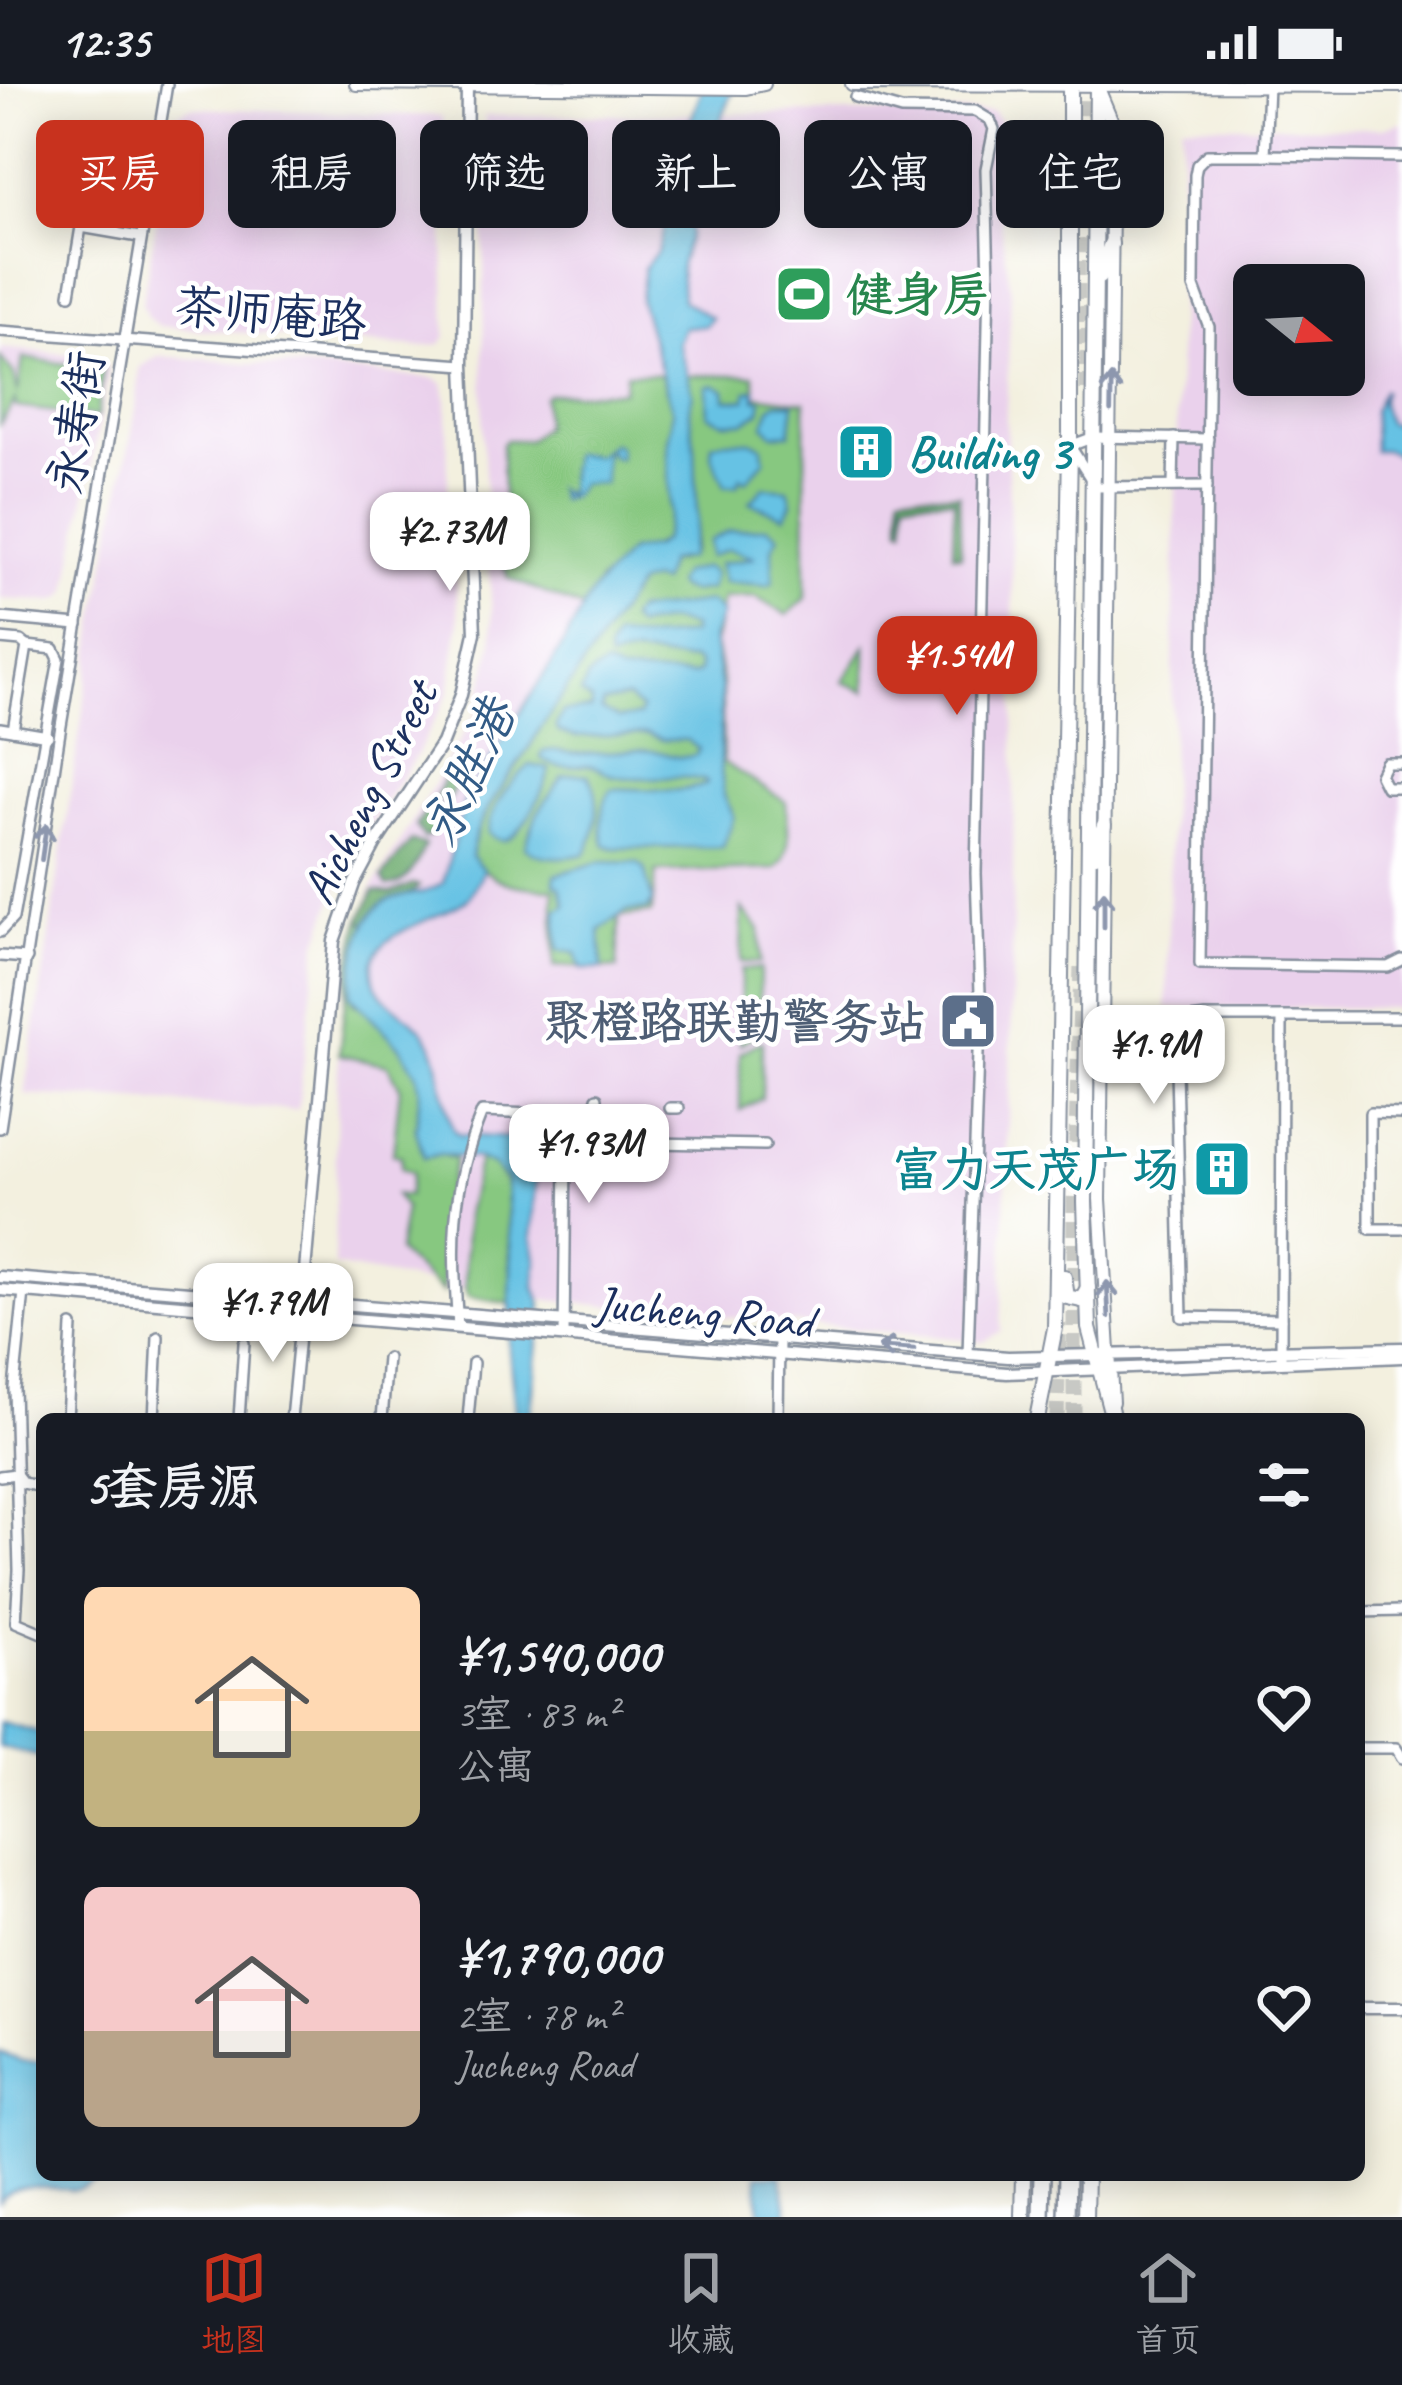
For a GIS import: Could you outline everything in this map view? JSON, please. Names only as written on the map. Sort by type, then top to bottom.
[{"type":"highway","points":[[1041,2217],[1042,2181]]},
{"type":"highway","points":[[1066,2217],[1067,2181]]},
{"type":"main road","points":[[356,84],[746,88],[764,84]]},
{"type":"main road","points":[[1097,85],[1113,124],[1085,1180],[1089,1328],[1105,1363]]},
{"type":"main road","points":[[1097,85],[1096,287],[1103,437]]},
{"type":"main road","points":[[1038,1413],[1055,1328],[1070,446],[1070,86]]},
{"type":"main road","points":[[854,90],[1402,86]]},
{"type":"main road","points":[[1096,287],[1111,244]]},
{"type":"main road","points":[[1102,487],[1100,1198],[1105,1363],[1112,1413]]},
{"type":"main road","points":[[1090,872],[1104,825]]},
{"type":"main road","points":[[1057,1195],[1064,1232],[1065,1292],[1081,1300],[1088,1288]]},
{"type":"main road","points":[[1022,2217],[1023,2181]]},
{"type":"main road","points":[[1085,2217],[1086,2181]]},
{"type":"street","name":"永寿街","points":[[0,1128],[167,84]]},
{"type":"street","name":"Aicheng Street","points":[[301,1308],[334,941],[365,863],[442,743],[464,683],[475,633],[464,365],[466,84]]},
{"type":"street","points":[[1265,155],[1268,86]]},
{"type":"street","points":[[854,90],[901,110],[975,111],[990,120],[994,129],[986,169],[988,304],[976,873],[980,993],[968,1354]]},
{"type":"street","points":[[1402,157],[1207,155],[1196,165],[1194,287],[1209,326],[1200,964],[1388,967],[1402,960]]},
{"type":"street","points":[[70,293],[81,228]]},
{"type":"street","points":[[88,228],[139,237]]},
{"type":"street","points":[[112,228],[115,232]]},
{"type":"street","name":"茶师庵路","points":[[0,331],[464,365]]},
{"type":"street","points":[[1207,486],[1102,487],[1070,446],[1103,437],[1208,439]]},
{"type":"street","points":[[1173,485],[1174,438]]},
{"type":"street","points":[[0,618],[78,625]]},
{"type":"street","points":[[0,639],[12,638],[58,652],[14,918],[0,932]]},
{"type":"street","points":[[13,730],[27,646]]},
{"type":"street","points":[[0,728],[59,739]]},
{"type":"street","points":[[1402,763],[1386,763],[1380,775],[1386,787],[1402,788]]},
{"type":"street","points":[[0,956],[26,958]]},
{"type":"street","points":[[1281,1358],[1282,1017]]},
{"type":"street","points":[[1281,1319],[1181,1317],[1175,1028],[1183,1019],[1402,1017]]},
{"type":"street","points":[[458,1327],[452,1238],[482,1112],[596,1115],[597,1099]]},
{"type":"street","points":[[1402,1114],[1370,1113],[1370,1229],[1402,1228]]},
{"type":"street","points":[[558,1115],[595,1142],[765,1144]]},
{"type":"street","points":[[558,1115],[566,1154],[564,1336]]},
{"type":"street","name":"Jucheng Road","points":[[0,1277],[564,1336],[968,1354],[1047,1364],[1402,1352]]},
{"type":"street","name":"Jucheng Road","points":[[0,1290],[564,1321],[1007,1373],[1047,1364]]},
{"type":"street","points":[[16,1622],[14,1388],[24,1292]]},
{"type":"street","points":[[292,1413],[301,1308]]},
{"type":"street","points":[[67,1413],[72,1326]]},
{"type":"street","points":[[154,1413],[158,1337]]},
{"type":"street","points":[[239,1413],[244,1343]]},
{"type":"street","points":[[778,1413],[779,1346]]},
{"type":"street","points":[[382,1413],[387,1358]]},
{"type":"street","points":[[469,1413],[473,1363]]},
{"type":"street","points":[[0,1476],[16,1474]]},
{"type":"street","points":[[16,1474],[22,1483],[36,1486]]},
{"type":"street","points":[[1365,1612],[1402,1611]]},
{"type":"street","points":[[0,1619],[36,1630]]},
{"type":"street","points":[[1365,1748],[1396,1748],[1402,1758]]},
{"type":"street","points":[[1365,2008],[1402,2008]]},
{"type":"shaded area","points":[[190,108],[442,116],[442,120],[420,120],[420,228],[444,228],[446,336],[441,344],[418,347],[157,326],[142,304],[155,228],[204,228],[204,120],[174,120]]},
{"type":"shaded area","points":[[993,112],[999,120],[996,228],[1001,228],[1011,292],[1006,416],[1015,654],[1012,1004],[1001,1331],[984,1341],[494,1295],[334,1266],[337,1083],[346,970],[370,892],[478,710],[493,641],[483,434],[484,228],[588,228],[588,120],[485,120],[485,116]]},
{"type":"shaded area","points":[[1402,122],[1402,1008],[1167,1008],[1182,124],[1383,128]]},
{"type":"shaded area","points":[[0,348],[88,356],[107,365],[68,590],[54,601],[0,599]]},
{"type":"shaded area","points":[[159,356],[433,378],[443,383],[447,402],[448,500],[459,621],[449,693],[417,754],[348,858],[318,942],[298,1110],[25,1095],[99,603],[140,367]]},
{"type":"green space","points":[[0,357],[14,374],[18,392],[23,358],[103,369],[97,417],[16,407],[16,400],[0,424]]},
{"type":"green space","points":[[626,373],[661,374],[673,411],[668,442],[670,514],[663,540],[599,581],[584,609],[508,578],[502,444],[528,440],[544,427],[544,397],[548,394],[623,391]]},
{"type":"green space","points":[[686,375],[754,375],[756,395],[805,402],[806,598],[787,615],[755,597],[723,598],[715,644],[722,680],[723,762],[786,802],[788,847],[775,869],[656,872],[652,913],[619,917],[617,969],[554,966],[554,889],[497,879],[471,856],[475,838],[500,790],[638,583],[660,574],[668,561],[692,552],[696,500]]},
{"type":"green space","points":[[901,493],[959,494],[961,555],[953,554],[954,499],[905,499],[905,528],[901,527]]},
{"type":"green space","points":[[866,645],[866,691],[842,682]]},
{"type":"green space","points":[[461,758],[466,765],[448,801],[435,798],[448,771]]},
{"type":"green space","points":[[432,802],[445,810],[431,835],[424,838],[416,826]]},
{"type":"green space","points":[[411,841],[425,845],[415,866],[407,878],[387,886],[382,877]]},
{"type":"green space","points":[[419,886],[379,907],[368,924],[360,920],[374,891],[391,893]]},
{"type":"green space","points":[[742,909],[760,929],[760,963],[741,962]]},
{"type":"green space","points":[[360,920],[368,924],[359,944],[350,995],[353,1003],[367,1010],[417,1074],[416,1129],[424,1158],[440,1154],[455,1159],[443,1210],[443,1293],[398,1252],[405,1208],[395,1195],[408,1196],[412,1173],[401,1169],[401,1156],[393,1154],[400,1087],[388,1065],[339,1054]]},
{"type":"green space","points":[[741,969],[760,969],[759,1033],[740,1044]]},
{"type":"green space","points":[[762,1041],[762,1098],[740,1110],[740,1053]]},
{"type":"green space","points":[[479,1159],[494,1166],[506,1180],[512,1304],[468,1297],[465,1289],[466,1214]]},
{"type":"water","points":[[704,84],[736,84],[721,120],[691,120]]},
{"type":"water","points":[[664,228],[690,228],[680,265],[682,300],[712,318],[705,326],[684,327],[678,342],[693,394],[689,408],[697,520],[689,558],[668,561],[661,583],[638,584],[499,790],[475,838],[471,856],[484,870],[471,895],[452,909],[400,932],[376,955],[373,970],[383,996],[430,1041],[454,1131],[529,1139],[538,1147],[532,1237],[535,1287],[542,1305],[531,1413],[515,1413],[509,1350],[506,1180],[494,1166],[479,1159],[440,1154],[424,1158],[416,1129],[417,1074],[400,1047],[350,995],[356,956],[370,916],[389,900],[443,883],[466,796],[594,589],[630,551],[654,547],[663,540],[670,514],[668,442],[673,411],[640,300],[644,268],[657,252]]},
{"type":"water","points":[[707,386],[725,390],[726,399],[746,400],[747,391],[756,390],[756,399],[762,400],[760,411],[744,422],[724,422],[708,415]]},
{"type":"water","points":[[1384,389],[1381,403],[1387,423],[1394,425],[1402,413],[1402,458],[1374,450],[1373,411]]},
{"type":"water","points":[[777,403],[794,403],[790,434],[774,434],[764,425]]},
{"type":"water","points":[[751,441],[762,446],[765,460],[746,481],[741,477],[737,485],[725,486],[711,454],[712,444]]},
{"type":"water","points":[[612,443],[619,446],[619,458],[609,450],[604,453],[604,483],[580,484],[572,496],[560,500],[556,488],[566,495],[572,453],[596,456]]},
{"type":"water","points":[[764,487],[788,489],[792,503],[785,517],[750,502]]},
{"type":"water","points":[[767,527],[779,535],[772,548],[773,582],[724,582],[719,564],[755,557],[728,549],[710,557],[709,541],[729,531]]},
{"type":"water","points":[[706,567],[714,574],[710,589],[678,588],[682,573]]},
{"type":"water","points":[[710,602],[722,613],[713,637],[721,691],[720,761],[724,796],[734,816],[723,847],[613,848],[603,839],[603,808],[612,789],[685,790],[706,781],[623,777],[593,766],[557,766],[541,758],[551,750],[696,755],[699,749],[687,740],[647,734],[576,737],[559,732],[556,726],[563,712],[592,709],[592,701],[581,694],[588,677],[605,666],[620,673],[692,676],[699,672],[692,660],[640,655],[609,661],[607,652],[615,637],[692,634],[692,627],[669,621],[636,627],[629,619],[636,611]],"holes":[[[627,698],[641,709],[639,716],[618,719],[601,710],[603,703]]]},
{"type":"water","points":[[530,765],[549,769],[539,796],[514,835],[497,839],[488,833],[497,804]]},
{"type":"water","points":[[588,775],[597,804],[585,854],[538,855],[525,847],[537,814],[563,776]]},
{"type":"water","points":[[600,862],[637,863],[644,868],[652,900],[648,909],[626,911],[600,930],[602,969],[581,969],[576,953],[558,950],[557,910],[566,905],[554,883],[555,875]]},
{"type":"water","points":[[0,1722],[36,1731],[36,1756],[0,1747]]},
{"type":"water","points":[[0,2053],[36,2062],[36,2181],[97,2181],[77,2190],[24,2187],[0,2202]]},
{"type":"water","points":[[757,2181],[782,2181],[788,2217],[760,2217]]},
{"type":"tunnel","points":[[1077,345],[1081,84]]},
{"type":"tunnel","points":[[1087,306],[1087,390]]},
{"type":"tunnel","points":[[1074,1413],[1081,966]]},
{"type":"tunnel","points":[[1057,1413],[1059,1323]]},
{"type":"place","name":"健身房","points":[[804,294]]},
{"type":"place","name":"Building 3","points":[[866,452]]},
{"type":"place","name":"聚橙路联勤警务站","points":[[968,1021]]},
{"type":"place","name":"富力天茂广场","points":[[1222,1169]]},
{"type":"water label","name":"永胜港","points":[[467,772]]}]
